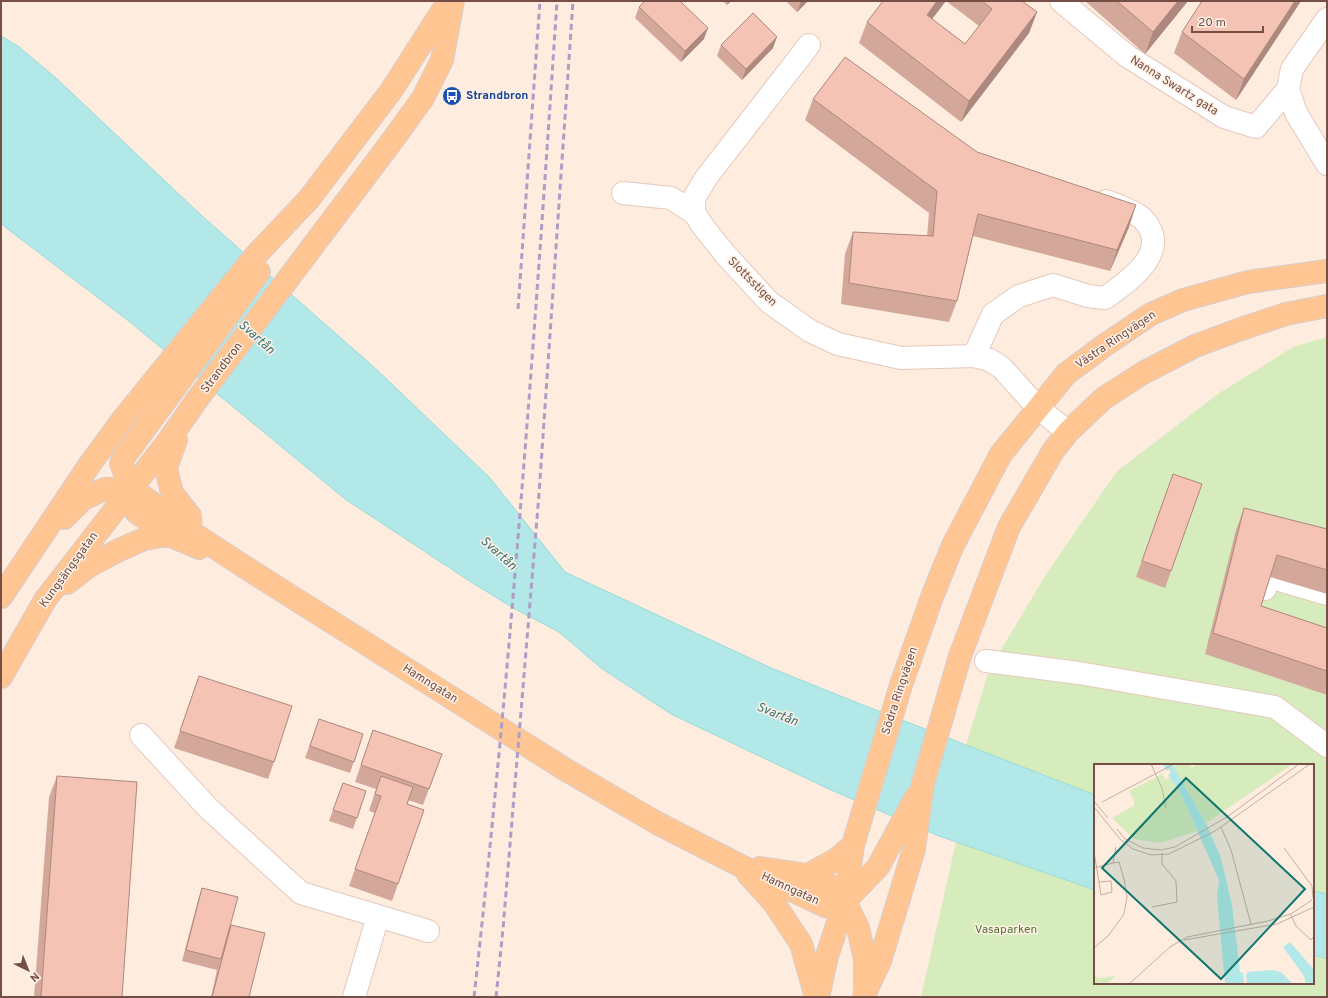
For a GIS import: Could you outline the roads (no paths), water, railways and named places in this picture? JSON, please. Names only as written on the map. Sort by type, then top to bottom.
[{"type":"main road","points":[[1,596],[90,464],[123,419],[161,372],[261,258],[309,199],[391,91],[449,1]]},
{"type":"main road","name":"Strandbron","points":[[130,488],[169,440],[196,401],[389,146],[423,98],[442,60],[453,1]]},
{"type":"main road","points":[[251,571],[169,535],[136,512],[122,460],[224,321],[261,258]]},
{"type":"main road","name":"Västra Ringvägen","points":[[1038,408],[1066,374],[1105,345],[1151,314],[1182,300],[1248,282],[1327,270]]},
{"type":"main road","points":[[865,994],[865,959],[858,928],[845,901],[878,867],[908,830],[960,656],[1009,527],[1053,451],[1068,432],[1104,398],[1143,374],[1195,346],[1286,314],[1327,306]]},
{"type":"main road","name":"Södra Ringvägen","points":[[817,997],[827,956],[845,901],[853,845],[896,702],[932,597],[953,545],[1000,454],[1038,408]]},
{"type":"main road","points":[[182,420],[166,468],[172,493],[190,516],[191,532]]},
{"type":"main road","points":[[24,562],[56,526],[83,499],[105,489],[130,488]]},
{"type":"main road","name":"Hamngatan","points":[[130,488],[191,532],[251,571],[566,770],[657,823],[739,865],[825,906],[845,901],[835,888],[808,875],[739,865]]},
{"type":"main road","name":"Kungsängsgatan","points":[[1,677],[45,600],[130,488]]},
{"type":"main road","points":[[45,600],[89,566],[119,550],[144,539],[169,535]]},
{"type":"main road","points":[[865,994],[880,961],[914,849],[908,830]]},
{"type":"main road","points":[[808,875],[837,859],[853,845]]},
{"type":"main road","points":[[739,865],[774,903],[801,944],[817,997]]},
{"type":"street","name":"Nanna Swartz gata","points":[[1061,1],[1127,56],[1224,117],[1256,127],[1288,89]]},
{"type":"street","points":[[1327,19],[1292,70],[1288,89],[1296,114],[1327,164]]},
{"type":"street","points":[[694,213],[694,198],[706,178],[809,45]]},
{"type":"street","points":[[974,356],[993,314],[1019,296],[1054,285],[1088,296],[1104,298],[1130,280],[1148,260],[1153,244],[1153,233],[1142,218],[1086,192]]},
{"type":"street","points":[[622,193],[671,198],[694,213]]},
{"type":"street","name":"Slottsstigen","points":[[694,213],[725,254],[769,302],[810,331],[838,344],[901,358],[974,356],[990,360],[1002,368],[1038,408],[1068,432]]},
{"type":"street","points":[[1260,606],[1269,577],[1327,594]]},
{"type":"street","points":[[986,661],[1079,673],[1275,707],[1327,746]]},
{"type":"street","points":[[141,735],[208,808],[301,893],[428,931]]},
{"type":"street","points":[[354,997],[378,916]]},
{"type":"water","name":"Svartån","points":[[1,36],[19,47],[56,78],[202,216],[375,368],[490,478],[565,572],[771,668],[1094,795],[1094,890],[939,836],[831,790],[671,714],[601,668],[559,632],[515,609],[471,582],[345,499],[130,322],[1,223]]},
{"type":"water","points":[[1314,891],[1327,894],[1327,959],[1314,955]]},
{"type":"railway","points":[[518,309],[540,1]]},
{"type":"railway","points":[[474,997],[511,624],[540,250],[557,1]]},
{"type":"railway","points":[[496,997],[539,494],[573,1]]},
{"type":"place","name":"Strandbron","points":[[452,96]]},
{"type":"park label","name":"Vasaparken","points":[[1006,930]]}]
